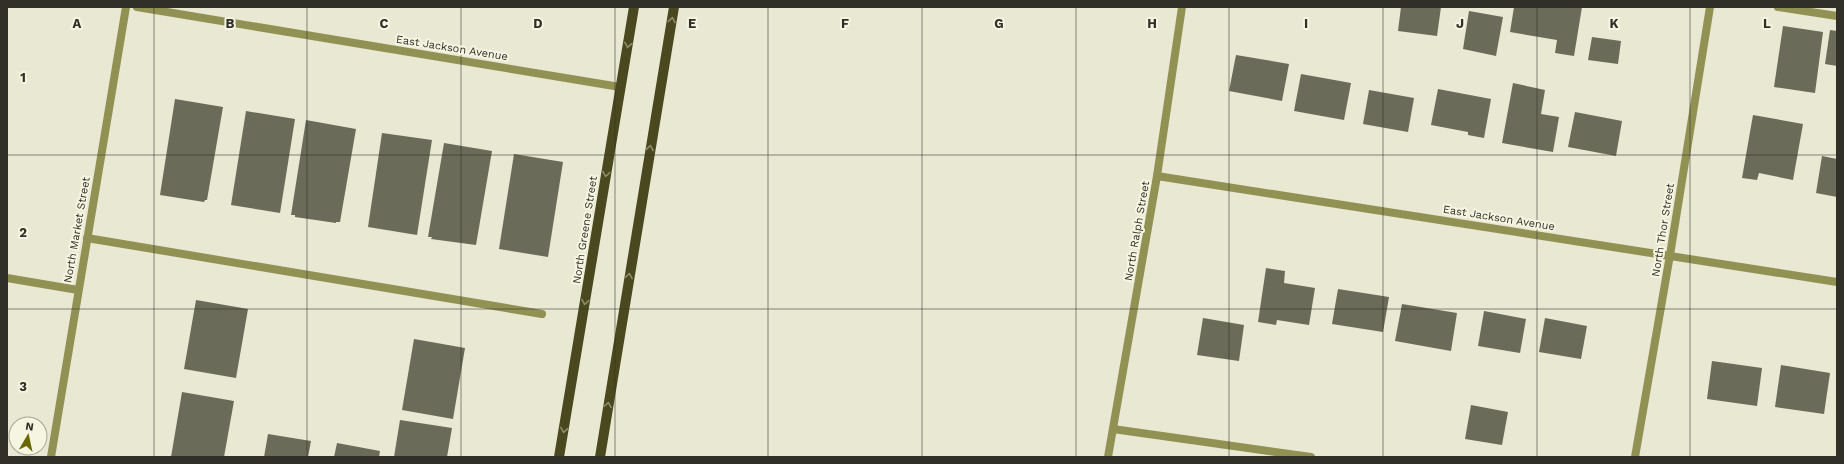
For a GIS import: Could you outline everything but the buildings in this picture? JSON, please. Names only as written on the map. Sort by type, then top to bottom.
[{"type":"main road","name":"North Greene Street","points":[[559,457],[634,7]]},
{"type":"main road","points":[[600,457],[674,7]]},
{"type":"street","name":"North Market Street","points":[[51,457],[126,7]]},
{"type":"street","name":"East Jackson Avenue","points":[[137,7],[620,87]]},
{"type":"street","name":"North Ralph Street","points":[[1108,457],[1158,176],[1182,7]]},
{"type":"street","name":"North Thor Street","points":[[1635,457],[1670,255],[1710,7]]},
{"type":"street","points":[[1778,7],[1837,16]]},
{"type":"street","name":"East Jackson Avenue","points":[[1158,176],[1837,282]]},
{"type":"street","points":[[87,238],[542,314]]},
{"type":"street","points":[[7,278],[78,290]]},
{"type":"street","points":[[1113,429],[1310,457]]}]
